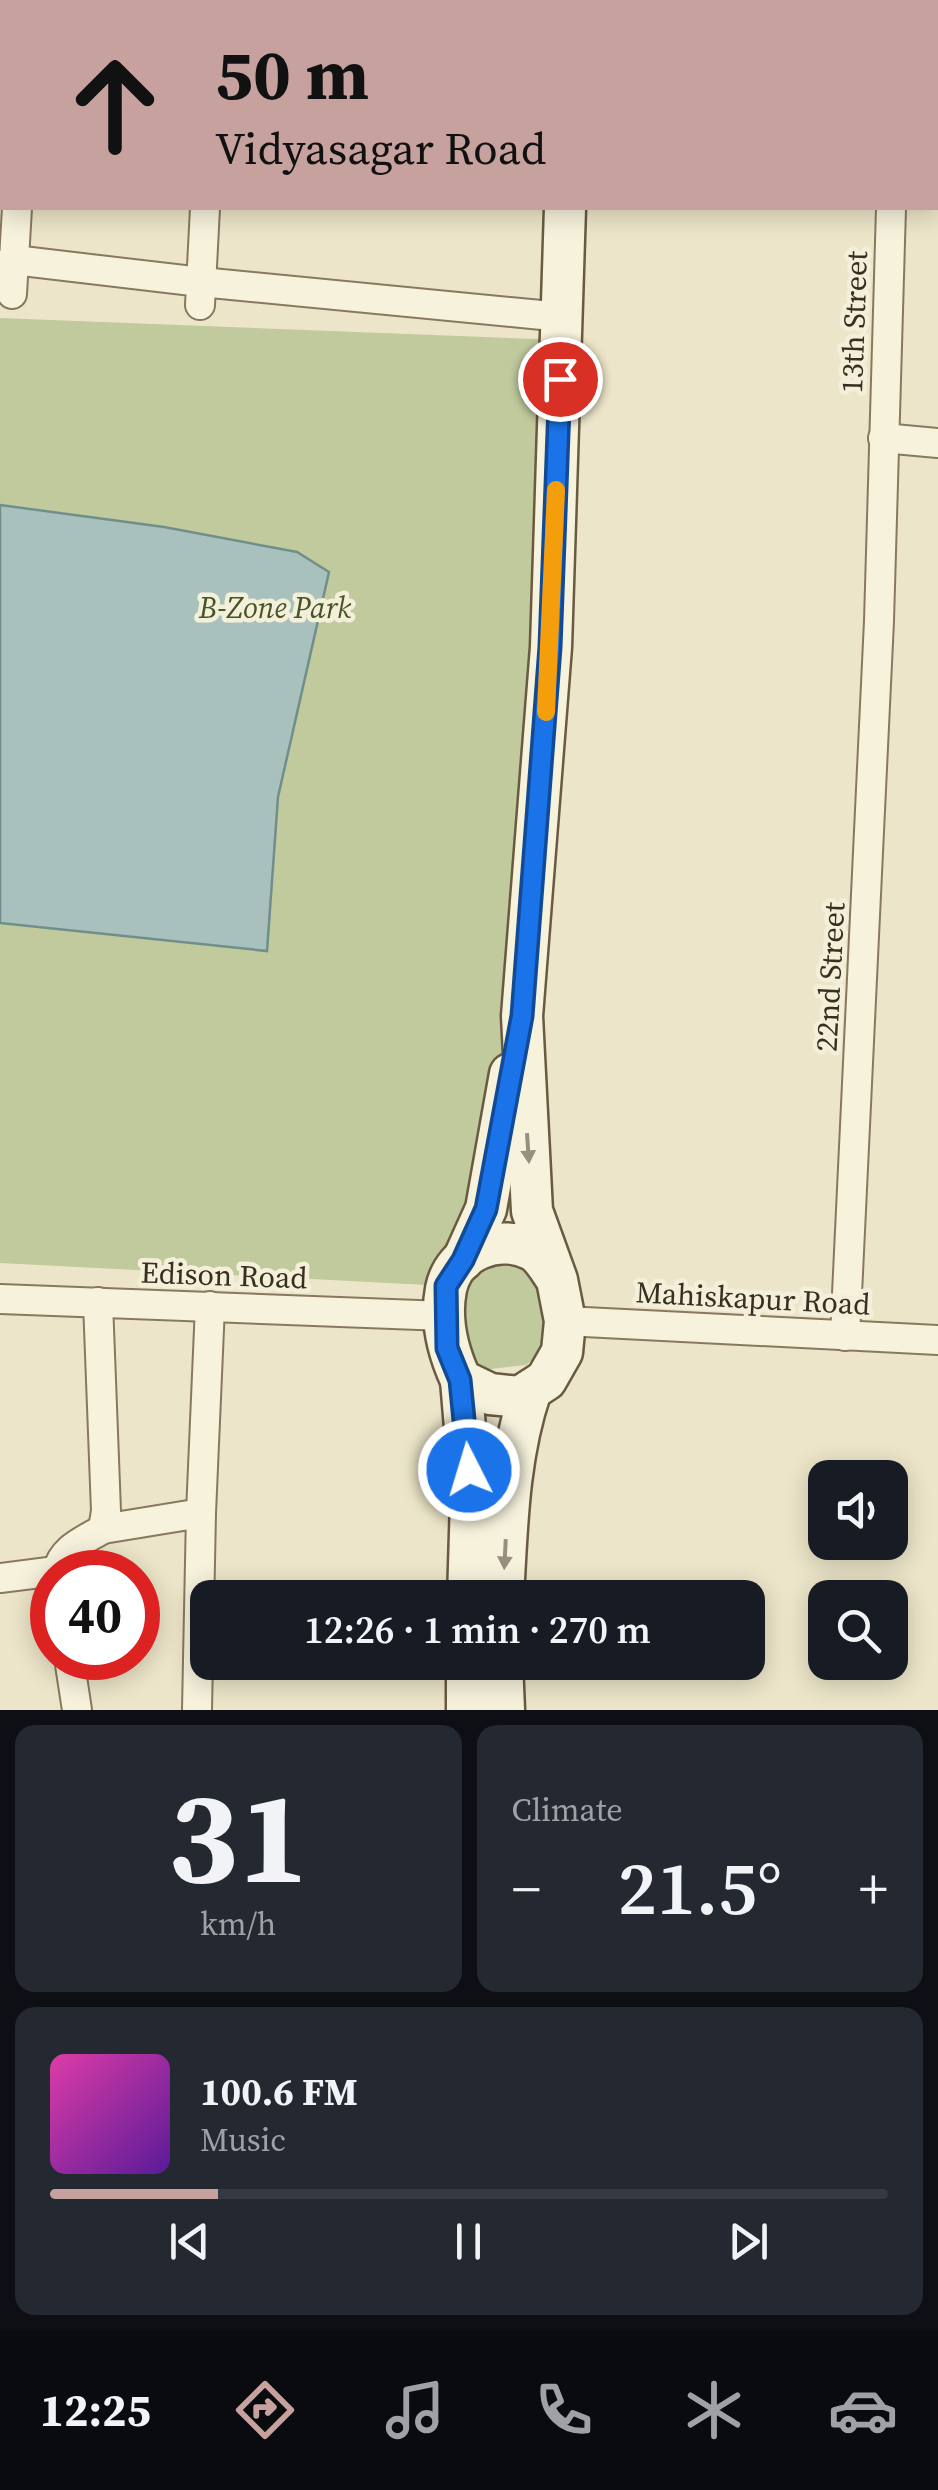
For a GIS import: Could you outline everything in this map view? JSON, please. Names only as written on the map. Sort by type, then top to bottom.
[{"type":"street","points":[[18,210],[5,266],[201,293],[562,317]]},
{"type":"street","points":[[201,293],[205,210]]},
{"type":"street","points":[[469,1580],[472,1500],[460,1380],[447,1348],[446,1286],[463,1260],[486,1209],[522,1016],[550,647],[565,210]]},
{"type":"street","name":"13th Street","points":[[879,621],[891,210]]},
{"type":"street","points":[[883,438],[938,443]]},
{"type":"street","name":"22nd Street","points":[[846,1336],[879,621]]},
{"type":"street","points":[[460,1380],[490,1394],[520,1397],[546,1380],[562,1352],[566,1321],[557,1280],[532,1211],[522,1016]]},
{"type":"street","points":[[463,1260],[482,1245],[512,1242],[536,1252],[557,1280]]},
{"type":"street","name":"Edison Road","points":[[0,1298],[445,1316]]},
{"type":"street","points":[[98,1302],[104,1529]]},
{"type":"street","points":[[197,1710],[210,1306]]},
{"type":"street","name":"Mahiskapur Road","points":[[566,1321],[938,1340]]},
{"type":"street","points":[[504,1580],[517,1431],[531,1390]]},
{"type":"street","points":[[68,1550],[104,1529],[201,1513]]},
{"type":"street","points":[[0,1578],[30,1575]]},
{"type":"street","points":[[72,1680],[77,1710]]},
{"type":"street","points":[[467,1680],[467,1710]]},
{"type":"street","points":[[503,1680],[504,1710]]},
{"type":"green space","name":"B-Zone Park","points":[[0,318],[561,340],[511,1069],[446,1286],[0,1263]]},
{"type":"green space","points":[[512,1243],[539,1273],[564,1334],[526,1365],[491,1369],[455,1367],[470,1254]]},
{"type":"water","points":[[0,505],[164,527],[297,552],[329,572],[278,797],[267,951],[0,923]]},
{"type":"slow traffic","points":[[546,712],[556,490]]},
{"type":"route","points":[[469,1470],[460,1380],[447,1348],[446,1286],[463,1260],[486,1209],[522,1016],[550,647],[560,379]]}]
